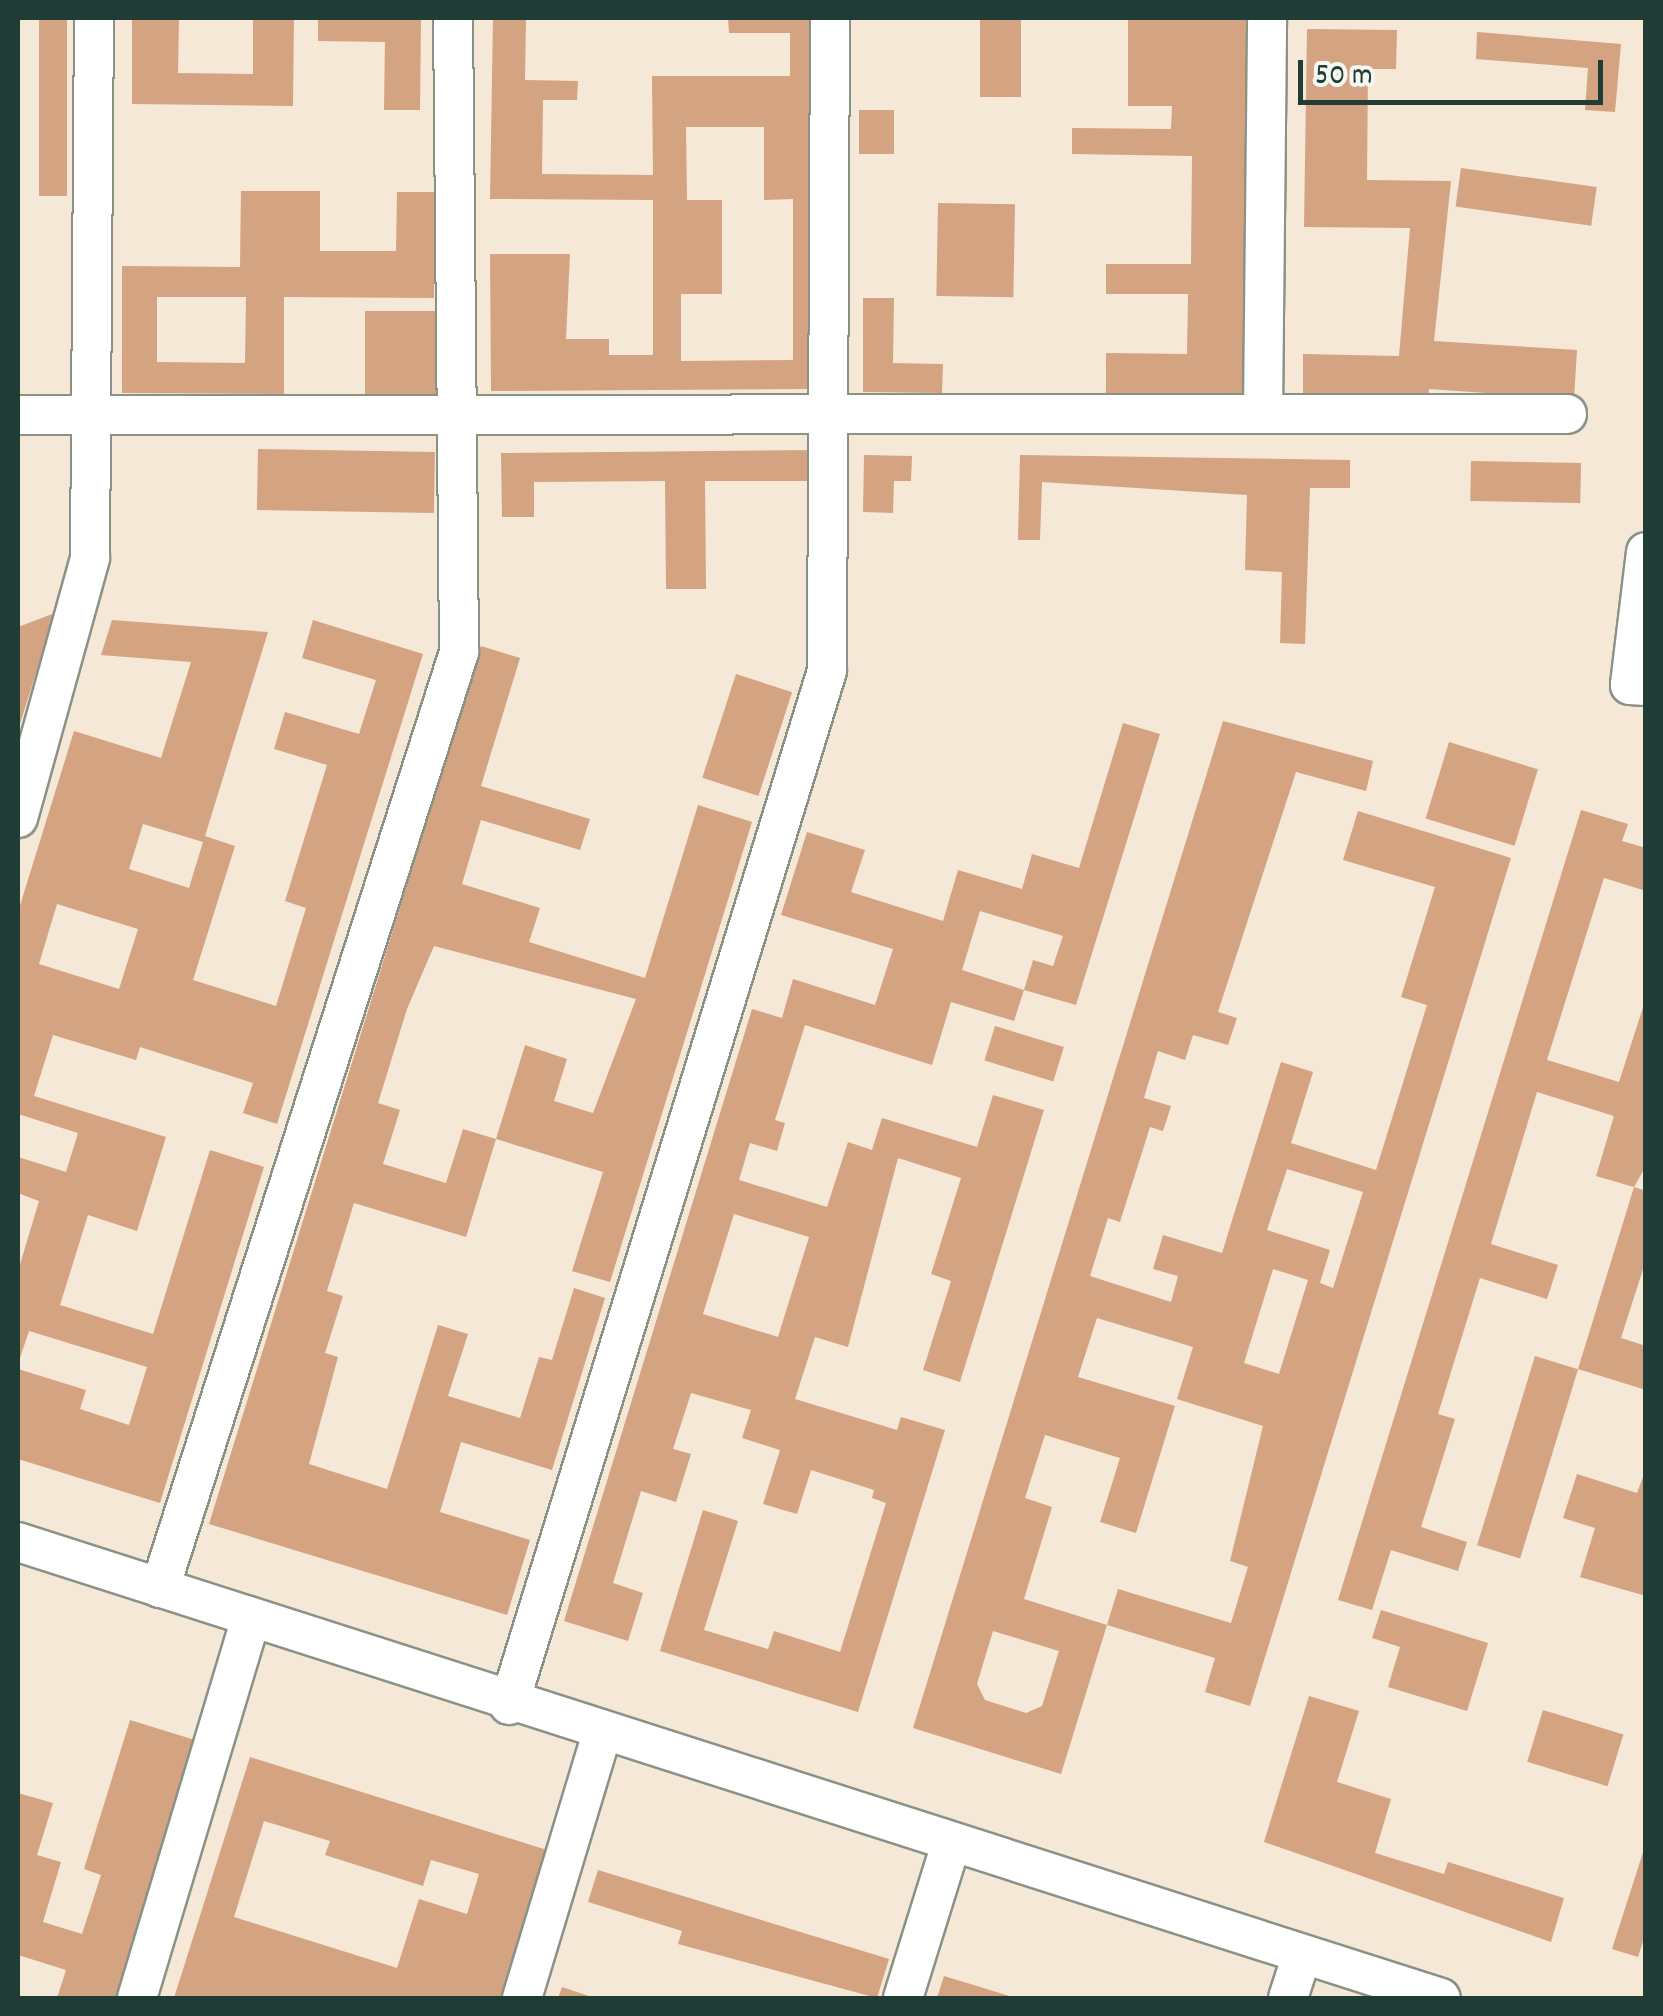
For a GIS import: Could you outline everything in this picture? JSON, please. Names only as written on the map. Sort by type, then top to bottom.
[{"type":"street","points":[[18,818],[77,629],[90,558],[94,18]]},
{"type":"street","points":[[160,1588],[459,652],[461,419],[453,18]]},
{"type":"street","points":[[510,1705],[827,671],[830,18]]},
{"type":"street","points":[[1263,412],[1266,18]]},
{"type":"street","points":[[18,415],[461,419],[1263,412],[1567,414]]},
{"type":"street","points":[[1646,552],[1630,685],[1646,686]]},
{"type":"street","points":[[18,1542],[510,1705],[1441,1998]]},
{"type":"street","points":[[137,1998],[252,1619]]},
{"type":"street","points":[[522,1998],[602,1733]]},
{"type":"street","points":[[903,1998],[952,1841]]},
{"type":"street","points":[[1288,1998],[1302,1955]]},
{"type":"building","points":[[39,18],[67,18],[67,196],[39,196]]},
{"type":"building","points":[[132,18],[179,18],[178,73],[253,74],[253,18],[294,18],[293,106],[132,104]]},
{"type":"building","points":[[318,18],[421,18],[420,110],[384,110],[385,42],[318,41]]},
{"type":"building","points":[[493,18],[526,18],[525,80],[578,81],[577,100],[543,100],[542,174],[653,175],[652,76],[790,76],[790,33],[729,33],[728,18],[815,18],[817,389],[491,391],[490,254],[570,254],[566,339],[609,339],[609,355],[653,355],[653,200],[490,199]],"holes":[[[686,127],[764,127],[764,200],[793,199],[793,360],[681,361],[681,294],[722,294],[722,200],[687,200]]]},
{"type":"building","points":[[980,18],[1021,18],[1021,97],[980,97]]},
{"type":"building","points":[[1128,18],[1247,18],[1245,395],[1106,394],[1106,353],[1187,354],[1188,294],[1106,294],[1106,264],[1191,264],[1192,156],[1072,154],[1072,128],[1171,129],[1172,106],[1128,106]]},
{"type":"building","points":[[1307,29],[1397,30],[1396,69],[1368,69],[1367,180],[1451,181],[1434,341],[1577,350],[1574,399],[1429,389],[1428,400],[1303,399],[1303,354],[1399,356],[1410,228],[1304,227]]},
{"type":"building","points":[[1477,32],[1621,44],[1615,112],[1585,110],[1588,68],[1476,59]]},
{"type":"building","points":[[859,110],[894,110],[894,154],[859,154]]},
{"type":"building","points":[[1461,168],[1597,187],[1591,226],[1456,207]]},
{"type":"building","points":[[241,191],[320,191],[320,251],[396,251],[397,192],[434,192],[434,298],[284,297],[284,394],[122,393],[122,266],[240,267]],"holes":[[[157,297],[246,297],[245,363],[157,362]]]},
{"type":"building","points":[[938,203],[1015,204],[1013,297],[936,296]]},
{"type":"building","points":[[863,298],[894,298],[893,363],[943,364],[942,393],[863,392]]},
{"type":"building","points":[[365,311],[436,311],[436,395],[365,395]]},
{"type":"building","points":[[258,449],[435,452],[434,513],[257,510]]},
{"type":"building","points":[[815,450],[815,481],[705,481],[706,589],[666,589],[665,481],[534,482],[534,517],[502,517],[501,453]]},
{"type":"building","points":[[864,455],[912,456],[911,481],[894,481],[893,513],[863,512]]},
{"type":"building","points":[[1020,455],[1350,460],[1350,488],[1310,488],[1305,644],[1280,643],[1282,572],[1245,570],[1247,495],[1042,482],[1040,540],[1018,540]]},
{"type":"building","points":[[1471,461],[1581,463],[1580,503],[1470,501]]},
{"type":"building","points":[[55,613],[18,730],[18,627]]},
{"type":"building","points":[[112,620],[268,632],[205,836],[235,846],[193,980],[276,1006],[306,908],[285,901],[327,765],[274,749],[285,712],[359,734],[376,680],[302,658],[313,620],[423,654],[277,1124],[243,1113],[253,1083],[140,1047],[136,1060],[53,1035],[34,1096],[166,1137],[137,1231],[88,1215],[60,1305],[153,1334],[210,1150],[264,1167],[160,1503],[18,1459],[18,1369],[86,1390],[80,1409],[129,1425],[147,1367],[29,1331],[18,1364],[18,1271],[39,1201],[18,1193],[18,1157],[66,1172],[78,1133],[18,1114],[18,912],[74,731],[161,758],[191,662],[101,655]],"holes":[[[143,824],[203,842],[189,888],[129,869]],[[57,904],[138,929],[119,989],[39,964]]]},
{"type":"building","points":[[481,646],[520,658],[481,786],[590,819],[580,850],[481,820],[462,884],[540,908],[529,942],[645,978],[698,805],[752,822],[610,1282],[572,1271],[603,1172],[496,1139],[466,1237],[354,1203],[327,1291],[343,1296],[325,1353],[338,1357],[309,1464],[387,1489],[438,1325],[468,1334],[448,1396],[520,1418],[539,1357],[552,1360],[574,1288],[605,1298],[552,1470],[461,1442],[440,1512],[530,1540],[507,1615],[209,1524]],"holes":[[[434,946],[636,999],[593,1113],[554,1101],[567,1059],[525,1045],[496,1139],[463,1129],[446,1183],[383,1164],[400,1110],[378,1103],[407,1009]]]},
{"type":"building","points":[[736,674],[792,692],[758,796],[702,778]]},
{"type":"building","points":[[1223,721],[1373,761],[1366,791],[1296,772],[1218,1012],[1237,1018],[1228,1045],[1193,1035],[1185,1060],[1158,1051],[1144,1098],[1171,1106],[1163,1131],[1150,1127],[1120,1222],[1108,1218],[1090,1276],[1171,1302],[1178,1276],[1153,1269],[1163,1235],[1222,1253],[1281,1062],[1313,1072],[1291,1143],[1376,1170],[1427,1005],[1401,997],[1435,887],[1343,860],[1358,811],[1511,858],[1250,1706],[1205,1692],[1215,1658],[1107,1625],[1061,1774],[913,1728]],"holes":[[[1287,1169],[1363,1192],[1333,1288],[1320,1283],[1330,1250],[1267,1230]],[[1273,1269],[1308,1280],[1279,1374],[1244,1363]],[[1097,1318],[1193,1347],[1177,1399],[1263,1426],[1230,1561],[1248,1567],[1231,1623],[1118,1589],[1107,1625],[1024,1599],[1052,1507],[1025,1498],[1045,1435],[1120,1458],[1100,1522],[1136,1533],[1175,1406],[1078,1377]],[[993,1631],[1059,1651],[1042,1706],[1026,1713],[985,1700],[977,1684]]]},
{"type":"building","points":[[1123,723],[1160,734],[1076,1005],[1024,990],[1014,1021],[951,1002],[932,1065],[805,1025],[775,1120],[785,1123],[777,1151],[750,1143],[739,1180],[827,1207],[848,1142],[872,1150],[882,1118],[977,1147],[993,1095],[1044,1110],[960,1382],[923,1370],[951,1281],[931,1274],[961,1178],[898,1158],[848,1347],[815,1337],[795,1399],[897,1430],[901,1417],[945,1430],[858,1712],[660,1651],[703,1510],[738,1521],[704,1630],[768,1649],[774,1631],[840,1652],[886,1503],[872,1498],[874,1490],[811,1470],[797,1514],[763,1504],[780,1450],[742,1438],[751,1410],[691,1393],[673,1449],[691,1454],[676,1502],[641,1491],[613,1583],[643,1593],[628,1641],[564,1621],[752,1009],[782,1018],[793,979],[875,1005],[893,949],[781,915],[807,832],[865,850],[851,892],[943,921],[958,870],[1022,889],[1032,854],[1079,868]],"holes":[[[980,911],[1063,936],[1053,966],[1033,960],[1024,990],[962,970]],[[734,1214],[809,1237],[778,1337],[703,1314]]]},
{"type":"building","points":[[1449,742],[1538,769],[1515,846],[1426,819]]},
{"type":"building","points":[[1581,810],[1628,824],[1622,841],[1646,848],[1646,891],[1604,878],[1547,1060],[1619,1082],[1646,998],[1646,1166],[1634,1187],[1596,1176],[1614,1116],[1537,1092],[1491,1244],[1558,1265],[1547,1299],[1480,1278],[1438,1414],[1455,1419],[1421,1527],[1467,1542],[1458,1571],[1391,1550],[1372,1610],[1338,1600]]},
{"type":"building","points":[[995,1026],[1064,1047],[1053,1081],[984,1060]]},
{"type":"building","points":[[1634,1187],[1646,1191],[1646,1260],[1621,1338],[1646,1346],[1646,1390],[1578,1369]]},
{"type":"building","points":[[1535,1356],[1578,1369],[1520,1559],[1477,1545]]},
{"type":"building","points":[[1646,1469],[1646,1596],[1580,1577],[1595,1528],[1563,1518],[1577,1474],[1637,1493]]},
{"type":"building","points":[[1381,1610],[1488,1643],[1467,1711],[1388,1687],[1400,1647],[1372,1638]]},
{"type":"building","points":[[1309,1696],[1359,1711],[1337,1782],[1391,1799],[1375,1853],[1444,1874],[1448,1862],[1564,1898],[1551,1942],[1264,1842]]},
{"type":"building","points":[[1543,1710],[1623,1735],[1608,1786],[1527,1762]]},
{"type":"building","points":[[130,1720],[195,1740],[115,1998],[57,1998],[66,1970],[18,1955],[18,1793],[53,1803],[37,1855],[61,1862],[43,1922],[82,1934],[101,1875],[84,1869]]},
{"type":"building","points":[[250,1757],[547,1850],[501,1998],[174,1998]],"holes":[[[264,1821],[330,1841],[325,1855],[423,1886],[431,1860],[479,1874],[467,1914],[419,1899],[397,1968],[234,1917]]]},
{"type":"building","points":[[1646,1843],[1646,1932],[1638,1957],[1612,1949]]},
{"type":"building","points":[[598,1870],[889,1959],[877,1998],[678,1944],[682,1931],[588,1902]]},
{"type":"building","points":[[944,1976],[1016,1998],[937,1998]]},
{"type":"building","points":[[562,1987],[595,1998],[558,1998]]}]
